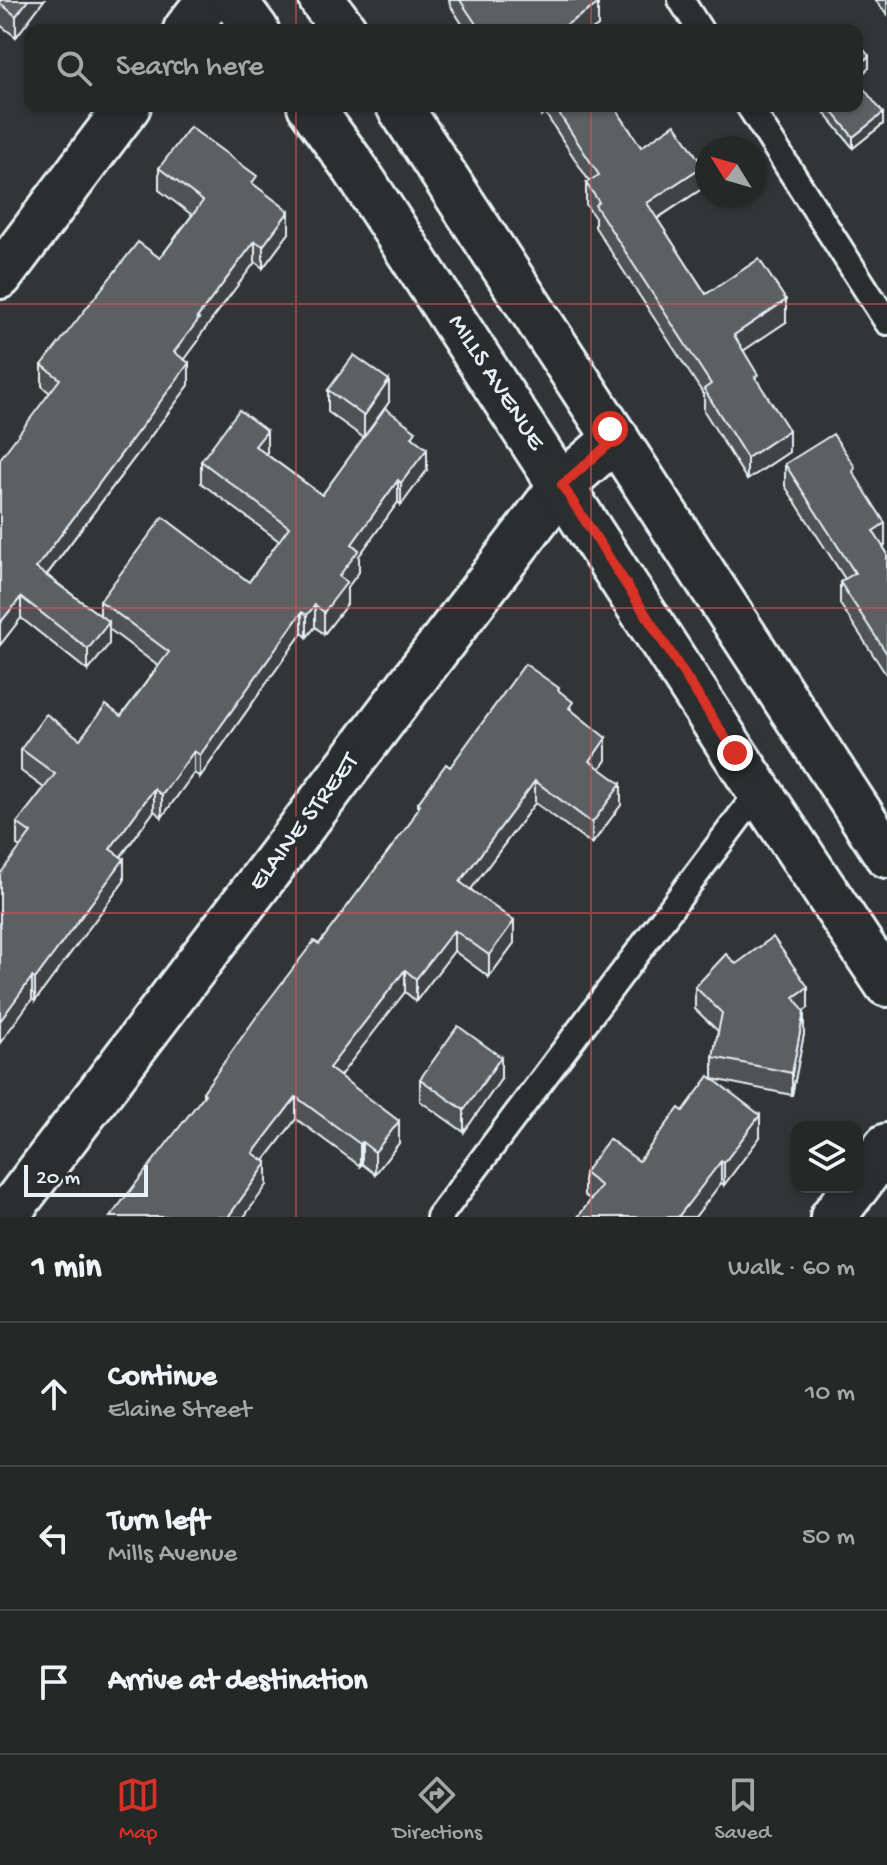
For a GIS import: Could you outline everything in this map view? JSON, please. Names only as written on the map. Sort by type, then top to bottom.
[{"type":"main road","points":[[191,24],[209,0]]},
{"type":"main road","points":[[234,0],[252,24]]},
{"type":"main road","points":[[322,0],[340,24]]},
{"type":"main road","points":[[0,276],[123,112]]},
{"type":"main road","name":"MILLS AVENUE","points":[[314,112],[354,167],[759,791],[882,962]]},
{"type":"main road","points":[[403,112],[887,855]]},
{"type":"main road","name":"ELAINE STREET","points":[[5,1217],[562,485],[616,438]]},
{"type":"main road","points":[[863,1177],[887,1146]]},
{"type":"main road","points":[[833,1217],[851,1193]]},
{"type":"lane","points":[[681,0],[696,24]]},
{"type":"lane","points":[[753,112],[887,322]]},
{"type":"lane","points":[[439,1217],[759,791]]},
{"type":"building","points":[[0,0],[28,0],[16,16]]},
{"type":"building","points":[[460,0],[596,0],[598,4],[568,24],[476,24]]},
{"type":"building","points":[[863,88],[883,113],[853,137],[833,112],[863,112]]},
{"type":"building","points":[[558,112],[618,112],[641,147],[675,124],[695,154],[695,171],[647,203],[706,294],[759,259],[786,300],[734,335],[758,375],[755,377],[789,430],[747,458],[704,389],[711,384],[595,205],[599,202],[586,183],[599,175]]},
{"type":"building","points":[[190,127],[257,176],[252,183],[289,211],[263,246],[255,241],[197,318],[174,352],[189,363],[36,568],[109,622],[88,649],[21,597],[0,623],[0,459],[60,379],[42,365],[138,242],[160,258],[203,201],[159,168]]},
{"type":"building","points":[[354,355],[389,380],[364,416],[328,390]]},
{"type":"building","points":[[385,408],[416,431],[412,437],[427,449],[401,483],[398,480],[352,544],[359,550],[339,576],[347,582],[324,612],[315,605],[307,615],[302,612],[200,755],[194,751],[162,795],[154,789],[110,849],[124,859],[0,1021],[0,874],[31,833],[17,823],[55,774],[21,749],[46,714],[80,739],[106,705],[121,716],[169,652],[100,601],[163,517],[249,582],[289,527],[201,461],[239,410],[267,431],[255,446],[322,495]]},
{"type":"building","points":[[833,434],[885,523],[873,531],[887,553],[887,654],[840,582],[855,573],[785,464]]},
{"type":"building","points":[[525,664],[559,688],[573,702],[569,708],[606,738],[590,761],[621,784],[592,823],[535,781],[460,882],[514,921],[489,955],[454,930],[416,979],[405,970],[329,1068],[399,1121],[375,1152],[296,1097],[253,1153],[267,1163],[228,1217],[110,1217],[205,1094],[203,1092],[262,1009],[314,941],[319,944],[410,823],[420,805],[418,803],[446,764],[450,767]]},
{"type":"building","points":[[773,937],[808,987],[794,997],[804,1012],[792,1073],[713,1057],[722,1013],[695,987],[726,954],[736,964]]},
{"type":"building","points":[[458,1026],[501,1057],[464,1110],[420,1079]]},
{"type":"building","points":[[709,1076],[760,1115],[678,1217],[578,1217],[601,1186],[584,1173],[609,1139],[639,1161],[679,1108],[683,1111]]},
{"type":"route","points":[[610,429],[616,438],[562,485],[735,753]]}]
